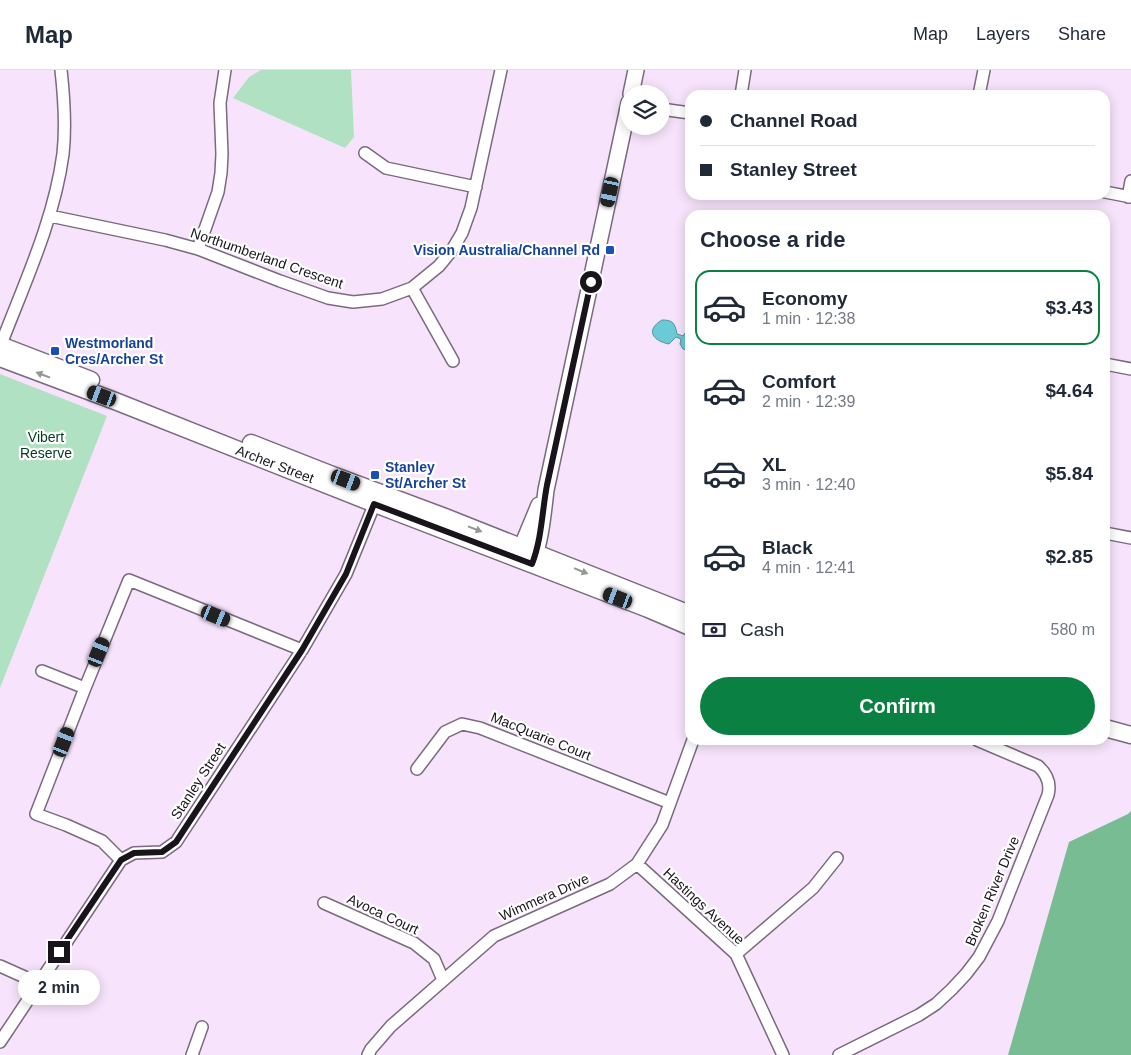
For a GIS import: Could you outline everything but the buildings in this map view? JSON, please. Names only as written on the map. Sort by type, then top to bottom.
[{"type":"main road","name":"Archer Street","points":[[0,346],[79,381],[291,465],[650,604],[685,613]]},
{"type":"main road","name":"Archer Street","points":[[0,358],[79,381]]},
{"type":"main road","name":"Archer Street","points":[[650,604],[685,624]]},
{"type":"main road","points":[[1110,724],[1131,727]]},
{"type":"main road","points":[[1110,729],[1131,735]]},
{"type":"street","points":[[0,346],[50,216],[58,181],[63,152],[64,96],[61,70]]},
{"type":"street","points":[[198,249],[218,192],[222,174],[220,103],[225,70]]},
{"type":"street","name":"Northumberland Crescent","points":[[50,216],[165,240],[198,249],[328,298],[353,302],[382,299],[412,288],[439,266],[452,250],[462,233],[471,208],[501,70]]},
{"type":"street","points":[[633,85],[636,70]]},
{"type":"street","points":[[742,90],[746,70]]},
{"type":"street","points":[[981,90],[984,70]]},
{"type":"street","points":[[670,109],[685,112]]},
{"type":"street","points":[[527,555],[541,530],[546,490],[622,135]]},
{"type":"street","points":[[364,153],[386,168],[476,187]]},
{"type":"street","points":[[1110,193],[1130,197],[1131,181]]},
{"type":"street","points":[[412,288],[453,361]]},
{"type":"street","points":[[1110,365],[1131,369]]},
{"type":"street","name":"Stanley Street","points":[[121,860],[134,853],[162,852],[176,842],[302,650],[346,574],[377,498]]},
{"type":"street","points":[[1110,534],[1131,538]]},
{"type":"street","points":[[0,1042],[121,860],[102,841],[36,814],[84,688],[129,580],[302,650]]},
{"type":"street","points":[[42,671],[84,688]]},
{"type":"street","name":"MacQuarie Court","points":[[417,769],[445,732],[462,724],[480,728],[670,803]]},
{"type":"street","name":"Wimmera Drive","points":[[368,1055],[391,1026],[494,936],[610,884],[636,864],[662,825],[691,745]]},
{"type":"street","name":"Broken River Drive","points":[[839,1055],[936,1004],[957,984],[979,957],[998,921],[1049,790],[1044,771],[1038,766],[989,745]]},
{"type":"street","points":[[736,954],[813,888],[837,858]]},
{"type":"street","name":"Hastings Avenue","points":[[636,864],[736,954],[782,1055]]},
{"type":"street","name":"Avoca Court","points":[[324,904],[414,943],[434,959],[443,980]]},
{"type":"street","points":[[0,966],[38,983]]},
{"type":"street","points":[[192,1055],[202,1027]]},
{"type":"green space","points":[[261,70],[351,70],[354,137],[345,148],[233,98],[249,77]]},
{"type":"green space","name":"Vibert Reserve","points":[[0,374],[107,416],[0,688]]},
{"type":"green space","points":[[1131,811],[1131,1055],[1008,1055],[1069,842]]},
{"type":"water","points":[[662,320],[669,321],[673,323],[677,334],[683,336],[685,333],[685,350],[680,344],[681,339],[676,337],[669,344],[655,338],[653,331]]},
{"type":"place","name":"Vision Australia/Channel Rd","points":[[610,250]]},
{"type":"place","name":"Westmorland Cres/Archer St","points":[[55,351]]},
{"type":"place","name":"Stanley St/Archer St","points":[[375,475]]},
{"type":"route","points":[[59,952],[121,860],[134,853],[162,852],[176,842],[302,650],[346,574],[374,504],[532,564],[540,536],[546,490],[591,282]]}]
